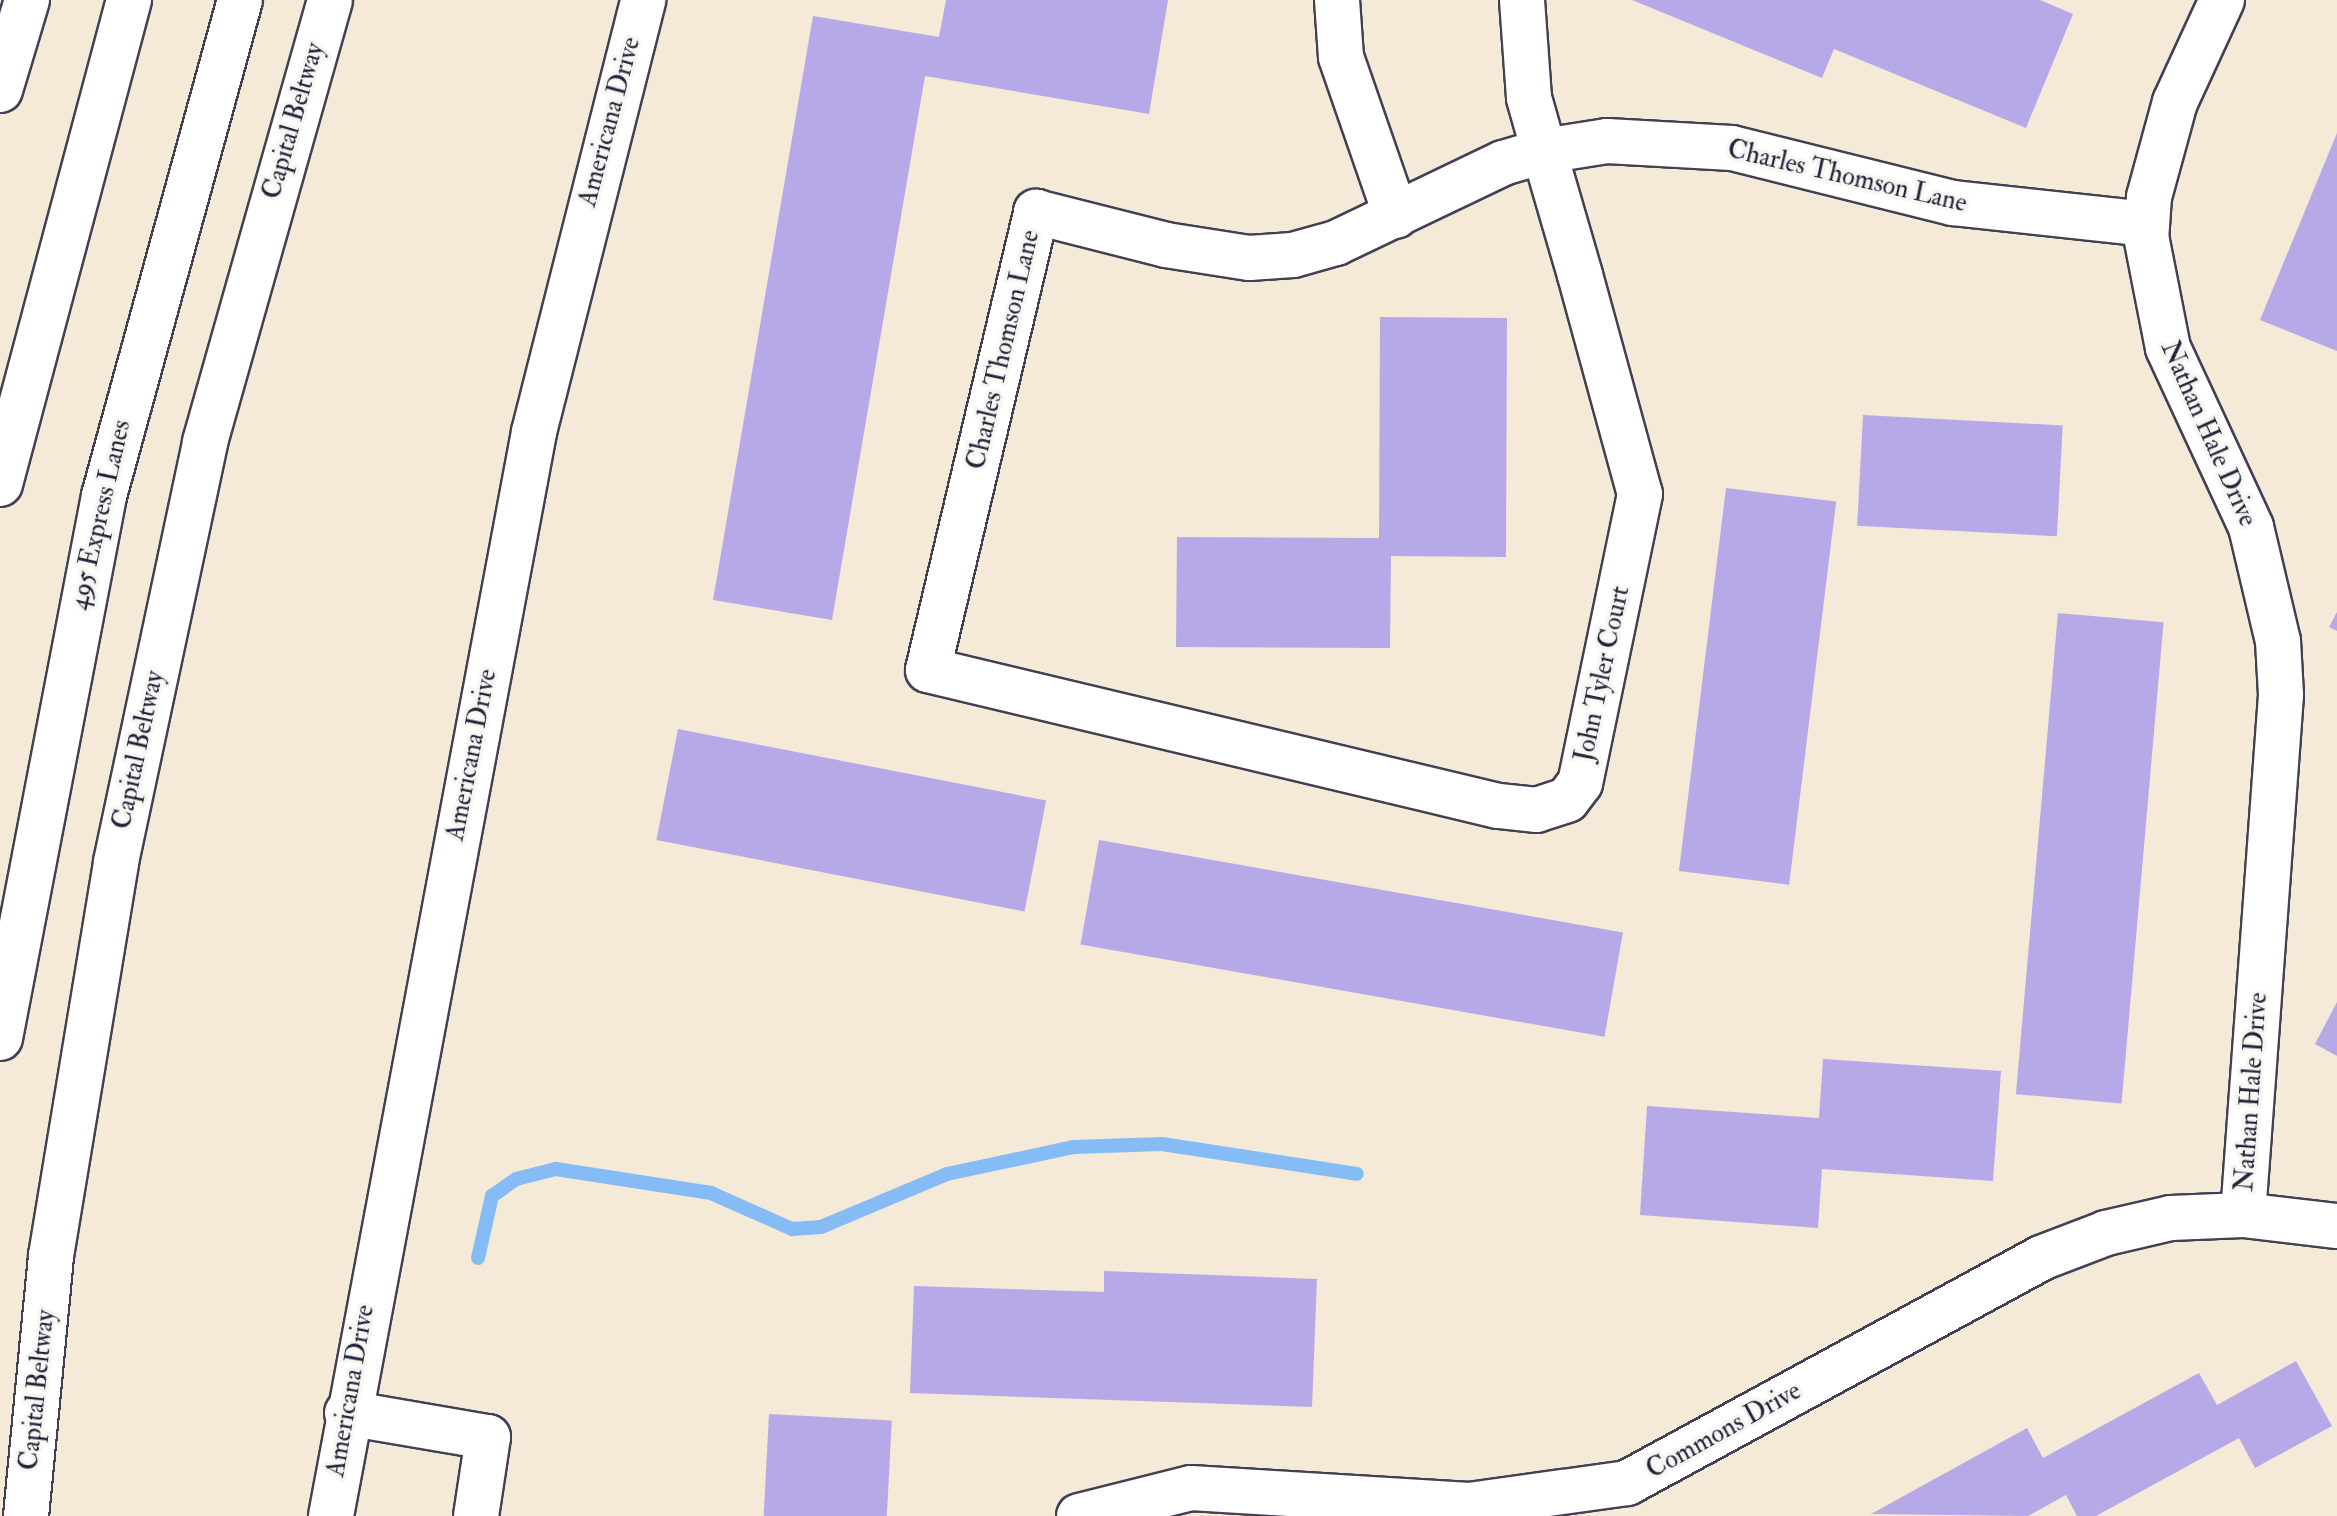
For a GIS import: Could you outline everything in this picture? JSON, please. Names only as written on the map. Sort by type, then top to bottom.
[{"type":"main road","points":[[0,90],[27,0]]},
{"type":"main road","points":[[0,484],[129,0]]},
{"type":"main road","name":"495 Express Lanes","points":[[0,1038],[104,496],[240,0]]},
{"type":"main road","name":"Capital Beltway","points":[[26,1516],[51,1256],[116,862],[205,442],[330,0]]},
{"type":"main road","name":"Americana Drive","points":[[331,1516],[347,1413],[534,432],[643,0]]},
{"type":"main road","points":[[1337,0],[1341,57],[1396,216]]},
{"type":"main road","name":"John Tyler Court","points":[[928,670],[1498,806],[1537,810],[1567,800],[1584,769],[1640,494],[1544,151],[1521,52],[1522,0]]},
{"type":"main road","name":"Nathan Hale Drive","points":[[2222,0],[2175,102],[2147,224],[2149,272],[2168,348],[2251,527],[2278,641],[2281,695],[2243,1215]]},
{"type":"main road","name":"Charles Thomson Lane","points":[[928,670],[1036,212],[1249,258],[1336,243],[1544,151],[1607,141],[1732,148],[1953,203],[2147,224]]},
{"type":"main road","name":"Commons Drive","points":[[1079,1516],[1191,1488],[1469,1505],[1627,1483],[2041,1258],[2171,1218],[2243,1215],[2337,1226]]},
{"type":"main road","points":[[347,1413],[488,1437],[476,1516]]},
{"type":"building","points":[[946,0],[1168,0],[1149,114],[925,76],[832,620],[713,600],[813,16],[939,37]]},
{"type":"building","points":[[1632,0],[2040,0],[2073,14],[2026,128],[1834,49],[1822,78]]},
{"type":"building","points":[[2337,133],[2337,351],[2260,320]]},
{"type":"building","points":[[1380,317],[1507,318],[1506,557],[1391,556],[1390,648],[1176,647],[1177,537],[1379,538]]},
{"type":"building","points":[[1863,415],[2063,425],[2057,536],[1857,526]]},
{"type":"building","points":[[1726,488],[1836,502],[1789,885],[1679,871]]},
{"type":"building","points":[[2337,612],[2337,631],[2329,627]]},
{"type":"building","points":[[2058,613],[2164,622],[2122,1103],[2016,1094]]},
{"type":"building","points":[[678,729],[1046,801],[1025,911],[656,840]]},
{"type":"building","points":[[1099,840],[1623,932],[1605,1037],[1081,944]]},
{"type":"building","points":[[2337,1002],[2337,1056],[2315,1044]]},
{"type":"building","points":[[1823,1059],[2001,1071],[1993,1181],[1822,1169],[1818,1228],[1640,1215],[1647,1106],[1819,1118]]},
{"type":"building","points":[[1104,1271],[1317,1279],[1312,1407],[910,1393],[914,1286],[1104,1292]]},
{"type":"building","points":[[2296,1361],[2332,1426],[2255,1468],[2239,1438],[2096,1516],[2077,1516],[2066,1495],[2028,1516],[1871,1514],[2027,1428],[2043,1458],[2199,1373],[2217,1405]]},
{"type":"building","points":[[769,1414],[892,1420],[887,1516],[764,1516]]},
{"type":"waterway","points":[[478,1258],[492,1196],[516,1179],[556,1169],[711,1193],[792,1229],[821,1227],[947,1174],[1074,1147],[1162,1144],[1357,1174]]}]
